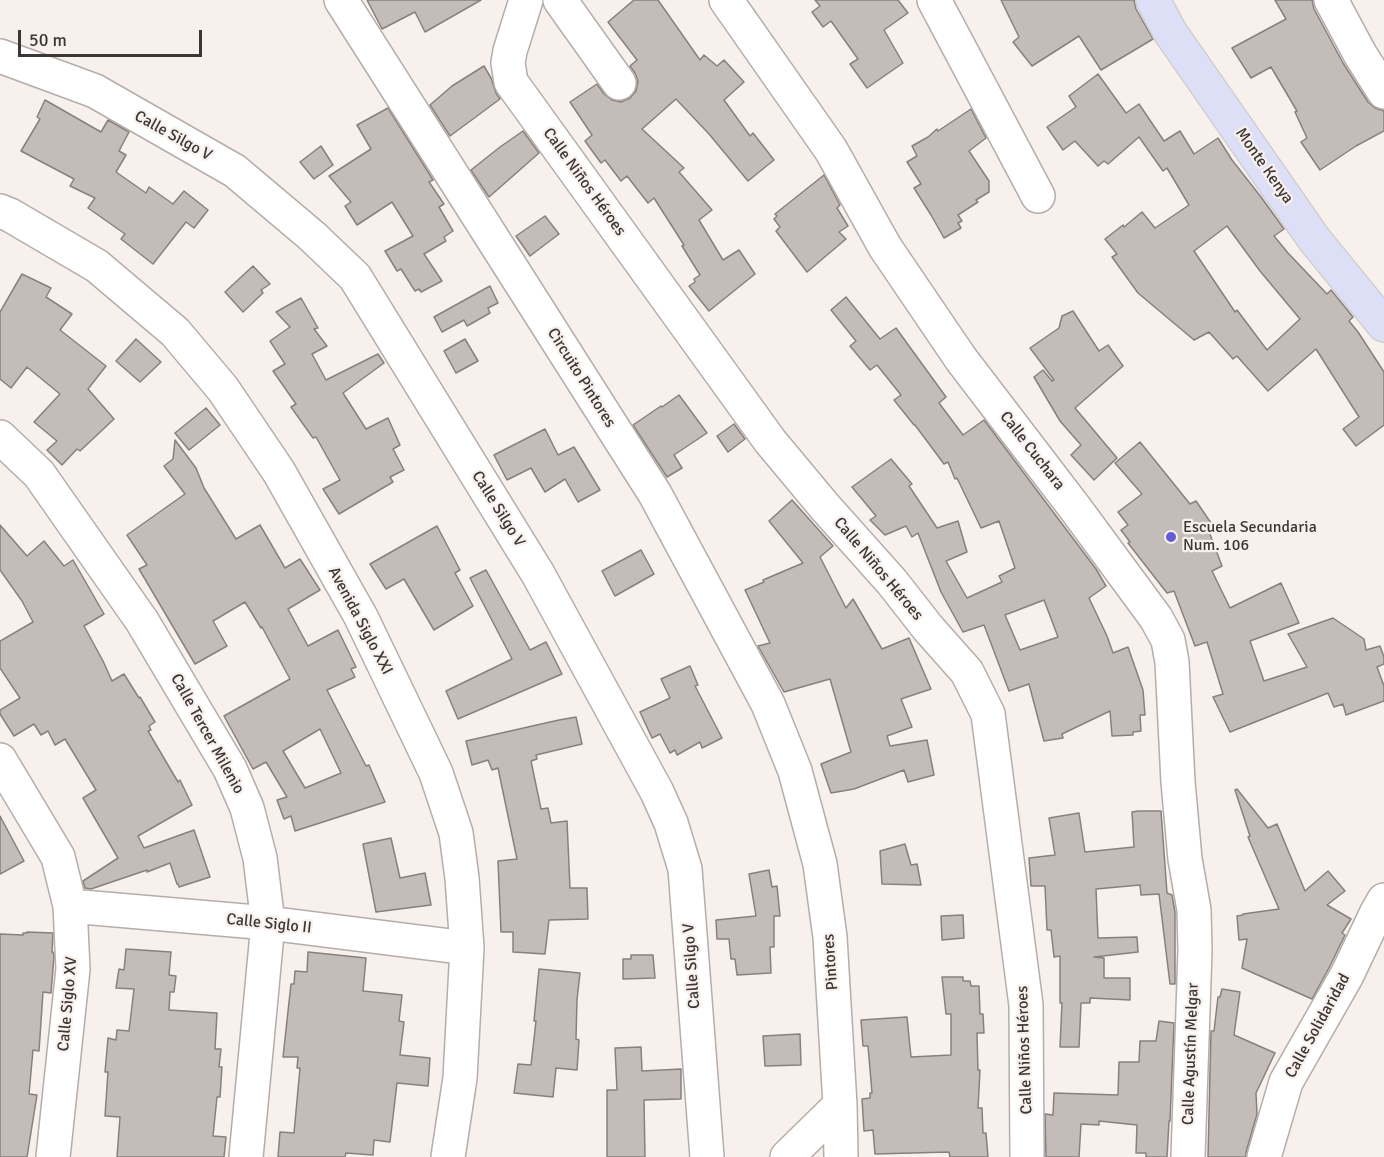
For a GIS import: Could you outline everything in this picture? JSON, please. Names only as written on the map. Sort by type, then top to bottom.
[{"type":"main road","name":"Monte Kenya","points":[[1153,0],[1170,32],[1314,238],[1384,325]]},
{"type":"street","name":"Circuito Pintores","points":[[341,0],[655,494],[768,704],[795,771]]},
{"type":"street","name":"Calle Niños Héroes","points":[[526,0],[510,51],[508,63],[511,82],[770,441],[967,672],[988,714],[1026,1005],[1027,1157]]},
{"type":"street","points":[[560,0],[619,83]]},
{"type":"street","name":"Calle Cuchara","points":[[726,0],[831,150],[885,247],[961,359],[1076,508],[1156,618],[1168,640],[1172,662],[1178,782],[1185,859],[1194,910],[1195,951]]},
{"type":"street","points":[[934,0],[1038,196]]},
{"type":"street","points":[[1331,0],[1360,54],[1384,92]]},
{"type":"street","name":"Calle Silgo V","points":[[0,56],[94,91],[235,171],[312,236],[355,278],[538,574],[657,792],[671,823],[685,869],[707,1157]]},
{"type":"street","name":"Avenida Siglo XXI","points":[[0,211],[97,266],[175,332],[223,388],[279,472],[361,617],[436,773],[456,833],[467,948],[460,1078],[448,1157]]},
{"type":"street","name":"Calle Tercer Milenio","points":[[0,437],[39,474],[142,621],[230,769],[247,808],[260,858],[268,922],[246,1157]]},
{"type":"street","name":"Calle Siglo XV","points":[[0,760],[58,857],[70,906],[73,969],[53,1157]]},
{"type":"street","name":"Pintores","points":[[795,771],[820,864],[830,936],[841,1157]]},
{"type":"street","name":"Calle Solidaridad","points":[[1264,1157],[1286,1082],[1347,975],[1384,900]]},
{"type":"street","name":"Calle Siglo II","points":[[70,906],[268,922],[467,948]]},
{"type":"street","name":"Calle Agustín Melgar","points":[[1188,1157],[1195,951]]},
{"type":"street","points":[[787,1157],[840,1105]]},
{"type":"building","points":[[367,0],[481,0],[425,32],[415,12],[382,29]]},
{"type":"building","points":[[634,0],[658,0],[700,60],[704,55],[717,66],[724,60],[744,82],[724,100],[750,136],[753,133],[774,160],[748,181],[676,99],[642,129],[684,168],[679,172],[712,210],[699,220],[723,260],[739,250],[755,274],[709,311],[689,286],[700,275],[654,198],[648,203],[627,176],[621,181],[605,160],[601,163],[585,141],[592,135],[570,102],[597,84],[612,100],[621,102],[630,98],[636,91],[638,81],[630,66],[637,60],[608,22]]},
{"type":"building","points":[[815,0],[898,0],[908,13],[884,30],[903,63],[867,88],[850,64],[858,59],[831,21],[823,27],[812,12],[820,6]]},
{"type":"building","points":[[1001,0],[1134,0],[1136,9],[1153,39],[1101,70],[1079,36],[1032,66],[1013,42],[1019,37]]},
{"type":"building","points":[[1275,0],[1312,0],[1314,9],[1343,63],[1368,102],[1384,111],[1384,131],[1320,170],[1301,142],[1307,138],[1295,112],[1297,111],[1271,67],[1251,78],[1232,48],[1286,19]]},
{"type":"building","points":[[484,66],[500,99],[450,136],[430,105],[452,86]]},
{"type":"building","points":[[1098,74],[1126,113],[1139,104],[1164,141],[1180,131],[1194,154],[1218,138],[1284,229],[1274,236],[1327,294],[1331,290],[1353,317],[1349,321],[1384,372],[1384,425],[1356,446],[1343,429],[1359,417],[1316,349],[1268,391],[1237,356],[1233,359],[1209,332],[1194,340],[1138,293],[1112,257],[1117,254],[1105,239],[1142,212],[1155,228],[1189,205],[1167,168],[1163,171],[1139,137],[1108,164],[1104,161],[1098,166],[1075,141],[1063,150],[1047,127],[1076,107],[1069,96]],"holes":[[[1227,226],[1260,271],[1300,319],[1267,350],[1237,310],[1235,312],[1194,251]]]},
{"type":"building","points":[[45,100],[101,132],[108,120],[129,132],[119,151],[126,155],[116,172],[146,193],[149,187],[173,204],[184,191],[208,210],[194,228],[186,222],[153,264],[121,239],[125,234],[88,208],[95,198],[70,186],[74,179],[21,151],[40,119],[37,117]]},
{"type":"building","points":[[388,108],[433,180],[429,182],[444,204],[439,207],[453,231],[444,237],[446,241],[424,254],[442,281],[421,292],[419,289],[415,291],[401,269],[397,271],[385,251],[413,236],[392,202],[357,225],[345,206],[351,202],[329,176],[371,149],[357,125]]},
{"type":"building","points":[[971,109],[986,138],[969,151],[989,181],[989,192],[958,215],[962,221],[958,223],[961,228],[944,238],[914,188],[921,184],[907,162],[917,156],[912,146]]},
{"type":"building","points":[[523,131],[539,153],[489,197],[471,170]]},
{"type":"building","points":[[321,146],[333,165],[314,179],[300,162]]},
{"type":"building","points":[[824,175],[840,205],[837,208],[848,226],[839,232],[846,239],[807,272],[776,231],[780,227],[774,219],[777,216],[775,214]]},
{"type":"building","points":[[545,216],[559,234],[530,256],[516,236]]},
{"type":"building","points":[[253,266],[270,284],[261,290],[263,293],[243,312],[225,292]]},
{"type":"building","points":[[22,274],[51,288],[46,297],[72,314],[60,330],[106,366],[88,389],[114,419],[80,451],[77,449],[62,465],[47,450],[57,441],[34,422],[60,394],[27,367],[11,388],[0,379],[0,312]]},
{"type":"building","points":[[490,286],[498,303],[488,308],[490,313],[467,326],[464,320],[442,332],[434,317]]},
{"type":"building","points":[[846,297],[880,339],[896,328],[946,397],[939,403],[963,435],[984,420],[1096,569],[1106,586],[1089,598],[1113,653],[1128,647],[1143,690],[1145,715],[1140,715],[1141,731],[1133,732],[1133,735],[1112,736],[1110,711],[1062,734],[1063,738],[1044,741],[1029,684],[1009,691],[984,625],[963,632],[941,592],[918,533],[912,537],[906,526],[885,535],[870,520],[876,516],[852,487],[891,459],[912,484],[909,486],[937,528],[958,521],[967,552],[946,561],[967,598],[1002,582],[999,576],[1015,568],[999,521],[981,528],[948,462],[944,464],[894,400],[901,395],[877,365],[870,370],[850,346],[856,341],[831,310]],"holes":[[[1044,600],[1058,637],[1020,650],[1005,615]]]},
{"type":"building","points":[[301,298],[318,328],[314,329],[327,346],[312,354],[326,380],[378,354],[384,363],[343,393],[366,429],[388,418],[400,445],[393,449],[404,470],[390,477],[393,482],[339,514],[323,489],[340,480],[316,437],[313,438],[291,407],[296,404],[273,371],[285,364],[270,341],[290,327],[276,312]]},
{"type":"building","points":[[1073,311],[1099,351],[1108,345],[1123,366],[1075,408],[1117,458],[1094,480],[1071,455],[1081,445],[1060,421],[1034,377],[1043,370],[1052,381],[1054,380],[1030,348],[1059,328],[1062,316]]},
{"type":"building","points":[[136,339],[161,362],[140,382],[116,361]]},
{"type":"building","points":[[465,339],[478,361],[456,373],[444,351]]},
{"type":"building","points":[[679,395],[707,433],[674,455],[682,468],[667,477],[633,425]]},
{"type":"building","points":[[206,408],[220,425],[189,450],[175,433]]},
{"type":"building","points":[[734,424],[745,439],[728,452],[717,436]]},
{"type":"building","points":[[545,429],[558,455],[574,447],[600,490],[578,502],[565,479],[545,492],[531,468],[507,480],[494,455]]},
{"type":"building","points":[[175,440],[196,468],[204,488],[236,539],[260,525],[285,568],[300,559],[320,590],[288,609],[308,646],[338,630],[356,667],[351,669],[355,677],[327,690],[366,766],[369,765],[385,802],[295,831],[291,816],[284,819],[277,800],[287,797],[266,762],[253,769],[224,716],[290,679],[262,627],[245,602],[213,621],[227,646],[195,664],[139,569],[147,565],[127,535],[185,494],[164,466],[173,459]],"holes":[[[320,729],[341,773],[305,788],[283,751]]]},
{"type":"building","points":[[1140,442],[1190,504],[1196,501],[1213,526],[1208,529],[1222,566],[1212,571],[1230,608],[1281,583],[1299,623],[1250,641],[1264,681],[1307,667],[1288,634],[1333,618],[1364,639],[1366,650],[1380,646],[1384,664],[1377,667],[1384,686],[1384,701],[1346,715],[1343,704],[1334,707],[1328,693],[1230,732],[1213,697],[1223,694],[1207,642],[1195,646],[1174,591],[1167,593],[1128,543],[1130,542],[1121,530],[1128,525],[1118,512],[1142,494],[1115,463]]},
{"type":"building","points":[[792,500],[833,546],[820,557],[846,608],[853,599],[882,649],[909,638],[931,689],[901,699],[912,727],[887,736],[890,746],[927,740],[934,775],[908,782],[904,770],[854,789],[831,793],[821,764],[851,752],[830,679],[784,692],[758,646],[770,643],[745,590],[803,563],[769,521]]},
{"type":"building","points":[[0,525],[27,556],[44,541],[64,566],[73,560],[104,614],[84,626],[112,681],[124,674],[140,697],[155,722],[149,726],[151,730],[148,731],[178,782],[180,780],[192,805],[138,836],[144,848],[194,830],[210,877],[179,887],[170,863],[91,889],[85,888],[83,881],[118,858],[83,798],[96,790],[65,739],[55,745],[48,731],[41,735],[34,724],[14,736],[0,714],[0,710],[20,698],[0,668],[0,641],[33,622],[22,601],[0,570]]},
{"type":"building","points":[[437,526],[460,570],[455,573],[473,606],[434,630],[404,579],[386,589],[370,564]]},
{"type":"building","points":[[641,550],[654,574],[615,596],[602,571]]},
{"type":"building","points":[[486,570],[530,650],[546,642],[562,674],[458,719],[446,691],[512,659],[470,578]]},
{"type":"building","points":[[690,666],[698,685],[695,686],[722,738],[702,748],[700,742],[677,755],[675,750],[670,753],[660,734],[652,738],[640,712],[670,698],[661,679]]},
{"type":"building","points":[[576,717],[582,744],[536,755],[537,759],[531,761],[541,809],[548,808],[551,823],[567,821],[570,888],[587,888],[588,919],[549,920],[545,954],[513,952],[513,932],[501,932],[498,861],[517,859],[498,768],[492,770],[488,760],[472,765],[466,741]]},
{"type":"building","points":[[1237,789],[1268,828],[1277,824],[1305,891],[1328,871],[1345,891],[1327,905],[1351,919],[1342,933],[1345,935],[1312,999],[1242,968],[1247,939],[1239,940],[1237,916],[1279,909],[1248,837],[1250,836],[1235,790]]},
{"type":"building","points":[[1161,811],[1167,893],[1172,895],[1175,912],[1175,984],[1170,984],[1159,894],[1141,895],[1140,885],[1096,889],[1098,938],[1137,937],[1138,952],[1094,957],[1104,958],[1104,978],[1130,978],[1130,1000],[1090,998],[1090,1003],[1081,1003],[1079,1047],[1060,1047],[1062,1003],[1060,1003],[1060,956],[1054,957],[1051,930],[1047,930],[1045,886],[1031,886],[1029,858],[1055,855],[1049,818],[1079,813],[1085,852],[1134,847],[1132,812]]},
{"type":"building","points":[[0,816],[24,861],[0,874]]},
{"type":"building","points":[[391,838],[400,878],[425,873],[431,905],[376,912],[363,844]]},
{"type":"building","points":[[905,844],[911,865],[917,864],[921,885],[882,884],[880,851]]},
{"type":"building","points":[[769,870],[772,887],[777,886],[780,916],[774,916],[774,947],[770,947],[771,973],[737,975],[735,959],[731,959],[729,939],[717,939],[716,920],[756,916],[749,874]]},
{"type":"building","points":[[963,915],[964,938],[942,940],[941,916]]},
{"type":"building","points":[[27,932],[53,933],[51,993],[43,992],[39,1051],[33,1050],[29,1094],[37,1095],[27,1157],[0,1157],[0,934],[23,935]]},
{"type":"building","points":[[126,949],[171,952],[169,975],[176,976],[174,992],[170,992],[169,1010],[217,1013],[215,1049],[221,1049],[219,1067],[222,1067],[220,1097],[217,1097],[213,1136],[226,1137],[224,1157],[117,1157],[120,1117],[105,1116],[108,1072],[105,1072],[108,1038],[116,1040],[117,1030],[129,1031],[134,989],[116,988],[119,969],[124,970]]},
{"type":"building","points":[[308,952],[366,958],[363,991],[402,995],[399,1021],[404,1022],[400,1055],[430,1058],[428,1086],[397,1083],[390,1142],[374,1140],[373,1155],[346,1153],[345,1157],[278,1157],[280,1132],[294,1133],[300,1068],[297,1068],[298,1057],[283,1057],[291,984],[294,984],[295,971],[307,972]]},
{"type":"building","points":[[631,955],[653,955],[655,978],[623,979],[623,959],[631,959]]},
{"type":"building","points":[[539,969],[580,973],[577,1000],[576,1039],[579,1040],[577,1070],[556,1068],[553,1097],[514,1093],[518,1064],[531,1065]]},
{"type":"building","points":[[942,977],[963,977],[963,981],[970,981],[971,986],[979,986],[980,1014],[983,1014],[984,1033],[977,1033],[978,1070],[980,1070],[978,1108],[982,1108],[983,1133],[986,1133],[988,1157],[950,1157],[949,1152],[875,1154],[873,1130],[864,1131],[862,1099],[870,1098],[870,1093],[872,1093],[868,1046],[863,1046],[861,1020],[907,1017],[911,1057],[951,1055],[951,1014],[946,1014]]},
{"type":"building","points":[[1222,989],[1240,992],[1234,1035],[1275,1053],[1256,1093],[1257,1114],[1246,1157],[1208,1157],[1211,1031],[1214,1031],[1218,997]]},
{"type":"building","points":[[1159,1021],[1174,1023],[1167,1157],[1146,1157],[1146,1153],[1136,1153],[1137,1125],[1099,1121],[1099,1125],[1081,1124],[1079,1157],[1046,1157],[1045,1114],[1053,1115],[1054,1093],[1118,1095],[1119,1062],[1139,1062],[1140,1041],[1156,1041]]},
{"type":"building","points":[[800,1034],[801,1065],[765,1066],[763,1036]]},
{"type":"building","points":[[641,1047],[642,1071],[681,1069],[681,1099],[644,1100],[645,1157],[607,1157],[607,1090],[617,1090],[615,1048]]},
{"type":"place","name":"Escuela Secundaria Num. 106","points":[[1171,537]]}]
